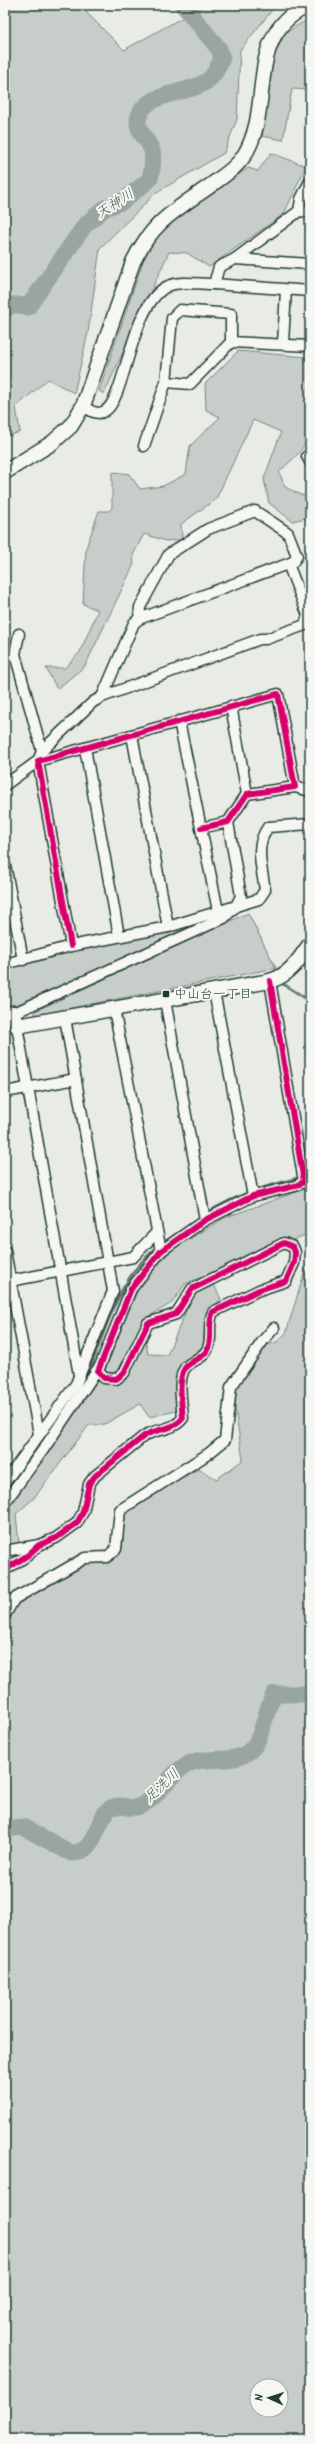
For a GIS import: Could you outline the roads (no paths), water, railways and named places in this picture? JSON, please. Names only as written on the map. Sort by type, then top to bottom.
[{"type":"street","points":[[5,472],[52,443],[70,426],[83,406],[133,262],[142,243],[163,220],[234,168],[245,155],[252,139],[268,47],[281,24],[289,17],[310,6]]},
{"type":"street","points":[[299,211],[301,200],[310,181]]},
{"type":"street","points":[[214,284],[219,266],[235,259],[299,211],[310,212]]},
{"type":"street","points":[[235,259],[310,264]]},
{"type":"street","points":[[83,406],[91,412],[105,412],[113,401],[134,337],[153,297],[175,284],[214,284],[310,291]]},
{"type":"street","points":[[283,343],[286,290]]},
{"type":"street","points":[[144,446],[166,382],[172,318],[180,310],[231,314],[231,342],[190,384],[166,382]]},
{"type":"street","points":[[231,342],[283,343],[310,346]]},
{"type":"street","points":[[102,697],[134,623],[139,619],[293,562],[297,556],[288,533],[255,511],[208,529],[169,554],[140,607],[139,619]]},
{"type":"street","points":[[71,946],[38,761],[42,751],[93,702],[102,697],[260,639],[266,639],[305,625],[308,614],[288,564]]},
{"type":"street","points":[[19,634],[14,654],[42,751]]},
{"type":"street","points":[[5,785],[38,761],[278,694],[295,787]]},
{"type":"street","points":[[201,828],[228,822],[247,794],[231,706]]},
{"type":"street","points":[[180,721],[218,911]]},
{"type":"street","points":[[132,735],[168,927]]},
{"type":"street","points":[[84,748],[118,936]]},
{"type":"street","points":[[247,794],[295,787],[310,791]]},
{"type":"street","points":[[10,1021],[30,1008],[224,918],[236,906],[241,896],[228,822]]},
{"type":"street","points":[[5,964],[71,946],[168,927],[259,899],[265,890],[259,846],[261,836],[268,828],[310,824]]},
{"type":"street","points":[[5,865],[23,960]]},
{"type":"street","points":[[10,1021],[65,1018],[270,981],[281,978],[292,968],[310,944]]},
{"type":"street","points":[[5,1502],[43,1450],[98,1367],[132,1289],[161,1251],[204,1220],[253,1196],[295,1186],[304,1182],[270,981]]},
{"type":"street","points":[[214,991],[253,1196]]},
{"type":"street","points":[[165,1000],[204,1220]]},
{"type":"street","points":[[114,1009],[161,1251]]},
{"type":"street","points":[[5,1482],[76,1384],[113,1291],[65,1018]]},
{"type":"street","points":[[10,1021],[27,1088],[79,1375]]},
{"type":"street","points":[[5,1092],[76,1079]]},
{"type":"street","points":[[8,1282],[133,1257],[158,1232]]},
{"type":"street","points":[[5,1551],[39,1545],[56,1538],[77,1523],[83,1512],[88,1484],[95,1476],[144,1436],[153,1431],[171,1428],[180,1422],[183,1418],[181,1381],[185,1368],[206,1354],[208,1348],[209,1319],[213,1312],[259,1290],[286,1281],[294,1263],[295,1252],[293,1247],[284,1243],[192,1289],[176,1314],[148,1324],[124,1373],[116,1379],[104,1378],[98,1372],[98,1367]]},
{"type":"street","points":[[5,1251],[8,1282],[40,1434]]},
{"type":"street","points":[[5,1615],[8,1605],[14,1599],[85,1558],[107,1557],[116,1549],[120,1510],[208,1454],[225,1440],[231,1387],[262,1342],[274,1328]]},
{"type":"street","points":[[5,1570],[28,1555],[39,1545]]},
{"type":"waterway","name":"天神川","points":[[5,310],[13,305],[28,307],[85,225],[105,208],[123,201],[150,179],[153,154],[151,147],[139,129],[138,121],[141,111],[156,99],[199,86],[210,79],[216,70],[222,58],[219,49],[183,5]]},
{"type":"waterway","points":[[52,1013],[253,977]]},
{"type":"waterway","points":[[280,982],[310,1001]]},
{"type":"waterway","points":[[5,1023],[13,1022]]},
{"type":"waterway","points":[[207,1213],[244,1195],[310,1175]]},
{"type":"waterway","points":[[162,1244],[200,1218]]},
{"type":"waterway","points":[[87,1377],[106,1324],[122,1290],[144,1259],[158,1247]]},
{"type":"waterway","name":"足洗川","points":[[5,1829],[23,1827],[71,1853],[79,1852],[91,1843],[104,1815],[112,1807],[140,1806],[153,1798],[179,1770],[193,1762],[231,1758],[248,1752],[258,1740],[274,1694],[310,1694]]},
{"type":"place","name":"中山台一丁目","points":[[166,994]]}]
